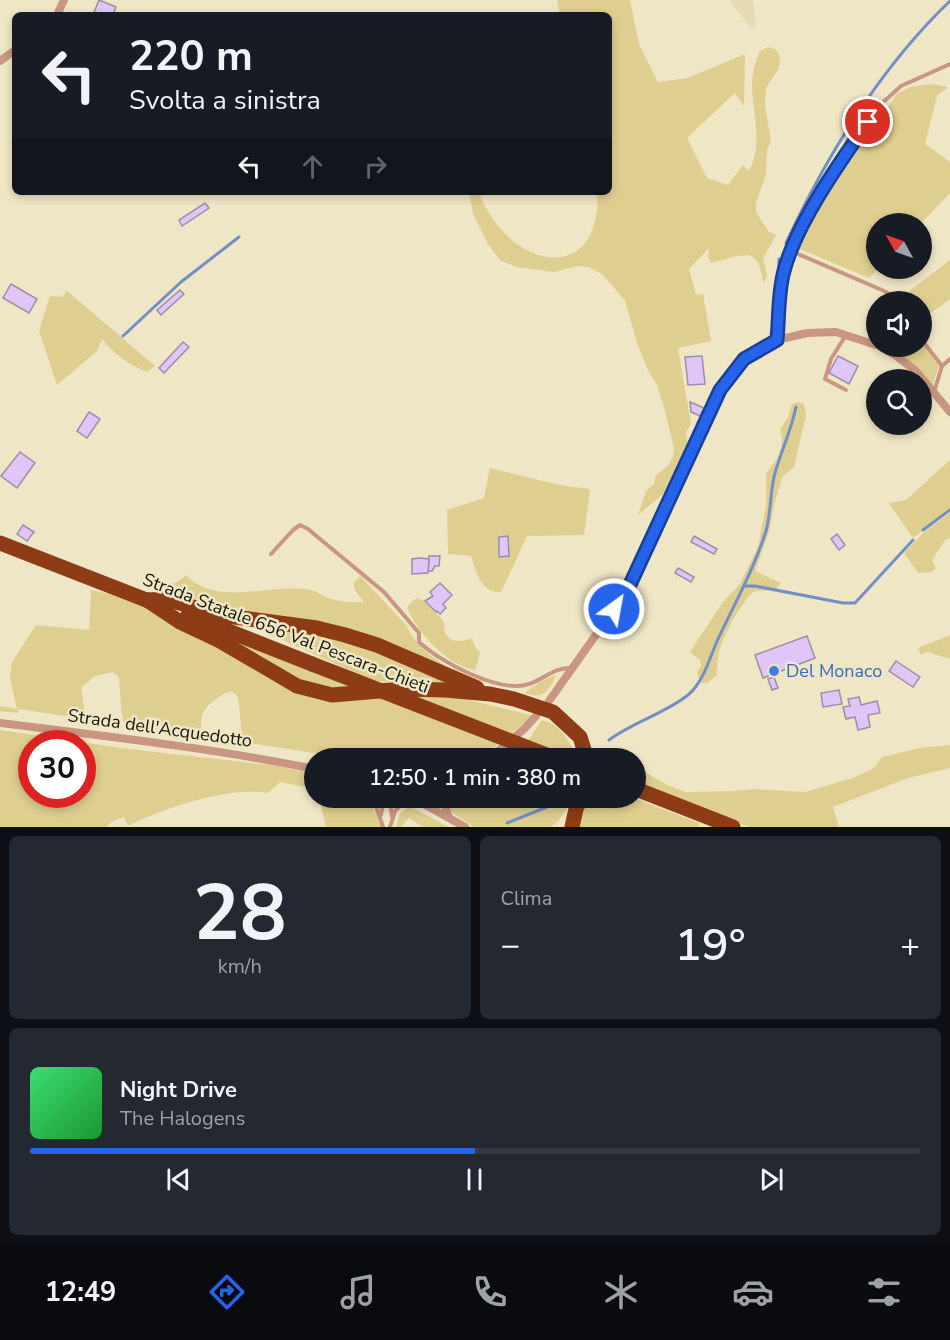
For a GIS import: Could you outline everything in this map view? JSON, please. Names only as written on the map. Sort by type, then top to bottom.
[{"type":"highway","name":"Strada Statale 656 Val Pescara-Chieti","points":[[0,543],[529,748]]},
{"type":"highway","points":[[147,600],[167,598],[219,615],[317,627],[377,645],[490,694]]},
{"type":"highway","points":[[147,600],[180,622],[220,641],[297,686],[310,691],[332,695],[403,688],[490,694],[514,699],[554,712],[580,737],[584,748]]},
{"type":"highway","points":[[646,793],[733,827]]},
{"type":"highway","points":[[561,827],[575,808]]},
{"type":"highway","points":[[572,827],[577,808]]},
{"type":"street","points":[[549,701],[627,591],[720,390],[744,359],[777,340],[807,333],[836,332],[866,342]]},
{"type":"street","points":[[898,357],[916,371],[950,412]]},
{"type":"street","points":[[502,748],[536,716]]},
{"type":"street","name":"Strada dell'Acquedotto","points":[[0,723],[304,767]]},
{"type":"street","points":[[431,808],[465,827]]},
{"type":"street","points":[[446,808],[449,817]]},
{"type":"lane","points":[[777,340],[784,272],[806,220],[829,182],[879,106],[901,86],[950,64]]},
{"type":"lane","points":[[791,251],[884,291]]},
{"type":"lane","points":[[846,335],[831,360],[825,379],[846,390]]},
{"type":"lane","points":[[932,353],[942,366]]},
{"type":"lane","points":[[934,392],[942,366],[950,359]]},
{"type":"lane","points":[[271,554],[300,525],[308,529],[384,592],[419,633],[419,642],[432,654],[452,666],[475,675],[507,685],[527,685],[562,669],[573,670]]},
{"type":"lane","points":[[377,808],[383,827]]},
{"type":"lane","points":[[380,816],[382,808]]},
{"type":"lane","points":[[390,808],[392,817]]},
{"type":"lane","points":[[390,827],[397,808]]},
{"type":"shaded area","points":[[557,0],[630,0],[639,44],[658,82],[688,78],[745,54],[744,106],[735,93],[687,138],[707,178],[728,185],[743,165],[749,171],[756,149],[752,79],[760,51],[768,47],[775,49],[780,56],[779,68],[766,88],[765,104],[771,141],[767,150],[766,175],[756,203],[756,212],[769,232],[776,235],[763,258],[767,276],[764,283],[758,262],[750,255],[711,263],[708,257],[709,248],[689,269],[696,295],[703,294],[711,341],[678,348],[691,424],[686,432],[688,444],[671,482],[662,495],[638,515],[646,491],[654,484],[656,475],[671,461],[674,448],[657,385],[638,346],[625,301],[602,274],[589,267],[577,266],[554,272],[516,267],[500,260],[488,244],[473,214],[470,195],[480,195],[489,214],[517,244],[539,255],[561,257],[580,249],[587,240],[593,228],[597,210],[596,195],[612,195],[612,12],[559,12]]},
{"type":"shaded area","points":[[729,0],[753,0],[756,27],[751,28]]},
{"type":"shaded area","points":[[930,84],[948,87],[937,96],[925,144],[950,162],[950,193],[931,213],[866,213],[866,277],[795,247],[836,182],[897,94],[910,87]]},
{"type":"shaded area","points":[[950,260],[950,299],[932,312],[932,291],[909,291],[925,279],[932,279],[932,274]]},
{"type":"shaded area","points":[[66,290],[155,366],[147,372],[134,366],[112,350],[102,339],[97,351],[57,385],[39,331],[50,296],[61,297]]},
{"type":"shaded area","points":[[904,357],[932,357],[939,366],[932,386],[932,369],[916,369]]},
{"type":"shaded area","points":[[798,402],[804,404],[806,415],[794,467],[783,476],[769,532],[755,571],[781,583],[775,590],[755,591],[744,602],[721,645],[716,676],[707,683],[701,683],[697,673],[701,666],[700,660],[690,652],[723,602],[740,584],[758,547],[766,506],[766,473],[774,464],[781,448],[780,430],[788,417],[792,404]]},
{"type":"shaded area","points":[[950,460],[950,508],[913,538],[889,503],[906,500]]},
{"type":"shaded area","points":[[490,468],[559,485],[590,489],[584,535],[527,536],[501,592],[494,592],[484,585],[477,575],[471,556],[448,554],[447,510],[484,498]]},
{"type":"shaded area","points":[[950,513],[950,538],[945,540],[932,560],[936,568],[931,572],[918,573],[904,553],[925,531]]},
{"type":"shaded area","points":[[186,575],[198,585],[213,590],[245,592],[296,588],[346,602],[364,602],[354,589],[354,583],[360,576],[407,626],[419,645],[450,669],[160,589],[179,581]]},
{"type":"shaded area","points":[[91,590],[122,597],[152,609],[290,691],[333,701],[373,694],[501,742],[494,748],[304,748],[304,751],[243,742],[237,695],[232,692],[223,695],[206,708],[201,720],[202,736],[124,724],[119,677],[113,672],[95,676],[81,688],[86,719],[18,709],[18,713],[0,711],[0,706],[17,709],[10,678],[12,662],[36,625],[89,630]]},
{"type":"shaded area","points":[[419,598],[442,620],[448,637],[461,641],[472,638],[480,653],[475,670],[464,667],[444,655],[418,627],[407,607]]},
{"type":"shaded area","points":[[624,608],[634,613],[617,635],[608,640],[603,639]]},
{"type":"shaded area","points":[[252,626],[348,639],[465,687],[417,686],[371,680]]},
{"type":"shaded area","points":[[950,635],[950,659],[927,652],[921,655],[918,648]]},
{"type":"shaded area","points":[[236,639],[349,684],[340,689],[313,687],[235,645]]},
{"type":"shaded area","points":[[556,675],[545,693],[531,695],[524,693],[543,680]]},
{"type":"shaded area","points":[[402,693],[461,698],[531,715],[510,734]]},
{"type":"shaded area","points":[[542,720],[560,730],[572,748],[518,748],[530,738]]},
{"type":"shaded area","points":[[0,730],[18,733],[18,808],[96,808],[96,744],[278,766],[304,772],[304,787],[280,782],[268,793],[234,793],[196,800],[159,812],[128,826],[124,817],[112,821],[107,827],[0,827]]},
{"type":"shaded area","points":[[950,745],[950,768],[908,778],[833,807],[839,827],[749,827],[646,787],[646,773],[669,786],[686,792],[753,789],[805,792],[853,778],[874,768],[882,757],[920,748]]},
{"type":"shaded area","points":[[646,803],[699,823],[699,827],[579,827],[583,808],[646,808]]},
{"type":"shaded area","points":[[321,808],[373,808],[381,827],[326,827]]},
{"type":"shaded area","points":[[406,808],[413,808],[449,827],[423,827],[409,818],[401,827],[396,827],[400,813]]},
{"type":"shaded area","points":[[449,808],[567,808],[558,822],[550,827],[474,827],[451,812]]},
{"type":"building","points":[[99,0],[116,7],[114,12],[94,12]]},
{"type":"building","points":[[205,203],[209,208],[182,226],[179,220]]},
{"type":"building","points":[[11,284],[37,299],[29,313],[3,298]]},
{"type":"building","points":[[180,290],[184,294],[161,315],[157,310]]},
{"type":"building","points":[[183,342],[189,347],[164,373],[159,368]]},
{"type":"building","points":[[702,356],[705,384],[688,385],[685,357]]},
{"type":"building","points":[[838,356],[858,366],[849,384],[829,373]]},
{"type":"building","points":[[690,402],[704,408],[700,416],[691,412]]},
{"type":"building","points":[[89,412],[100,419],[87,438],[77,431]]},
{"type":"building","points":[[20,452],[35,463],[17,488],[1,476]]},
{"type":"building","points":[[23,525],[34,532],[27,541],[17,534]]},
{"type":"building","points":[[837,534],[845,545],[839,550],[831,539]]},
{"type":"building","points":[[508,536],[509,556],[499,557],[499,537]]},
{"type":"building","points":[[694,536],[717,549],[714,554],[691,542]]},
{"type":"building","points":[[429,556],[440,556],[439,566],[435,566],[432,571],[428,571]]},
{"type":"building","points":[[412,559],[429,559],[428,573],[412,574]]},
{"type":"building","points":[[678,568],[694,577],[691,582],[675,573]]},
{"type":"building","points":[[440,583],[452,595],[443,604],[446,608],[440,614],[425,601],[433,596],[430,592]]},
{"type":"building","points":[[807,636],[815,658],[763,678],[755,655]]},
{"type":"building","points":[[896,661],[920,677],[913,687],[889,671]]},
{"type":"building","points":[[774,677],[778,688],[772,690],[768,679]]},
{"type":"building","points":[[839,690],[842,704],[823,707],[821,693]]},
{"type":"building","points":[[859,697],[861,705],[877,701],[880,713],[868,715],[870,727],[858,730],[855,717],[846,719],[843,707],[850,706],[848,699]]},
{"type":"waterway","points":[[786,243],[819,177],[857,114],[901,55],[950,1]]},
{"type":"waterway","points":[[123,336],[181,282],[239,237]]},
{"type":"waterway","points":[[775,336],[779,259]]},
{"type":"waterway","points":[[609,740],[679,702],[693,690],[702,677],[750,572],[766,531],[774,477],[796,407]]},
{"type":"waterway","points":[[923,530],[950,510]]},
{"type":"waterway","points":[[745,586],[843,603],[855,603],[913,540]]},
{"type":"waterway","points":[[507,823],[544,808]]},
{"type":"place","name":"Del Monaco","points":[[774,671]]},
{"type":"route","points":[[614,609],[627,591],[720,390],[744,359],[777,340],[784,272],[791,251],[806,220],[868,122]]}]
